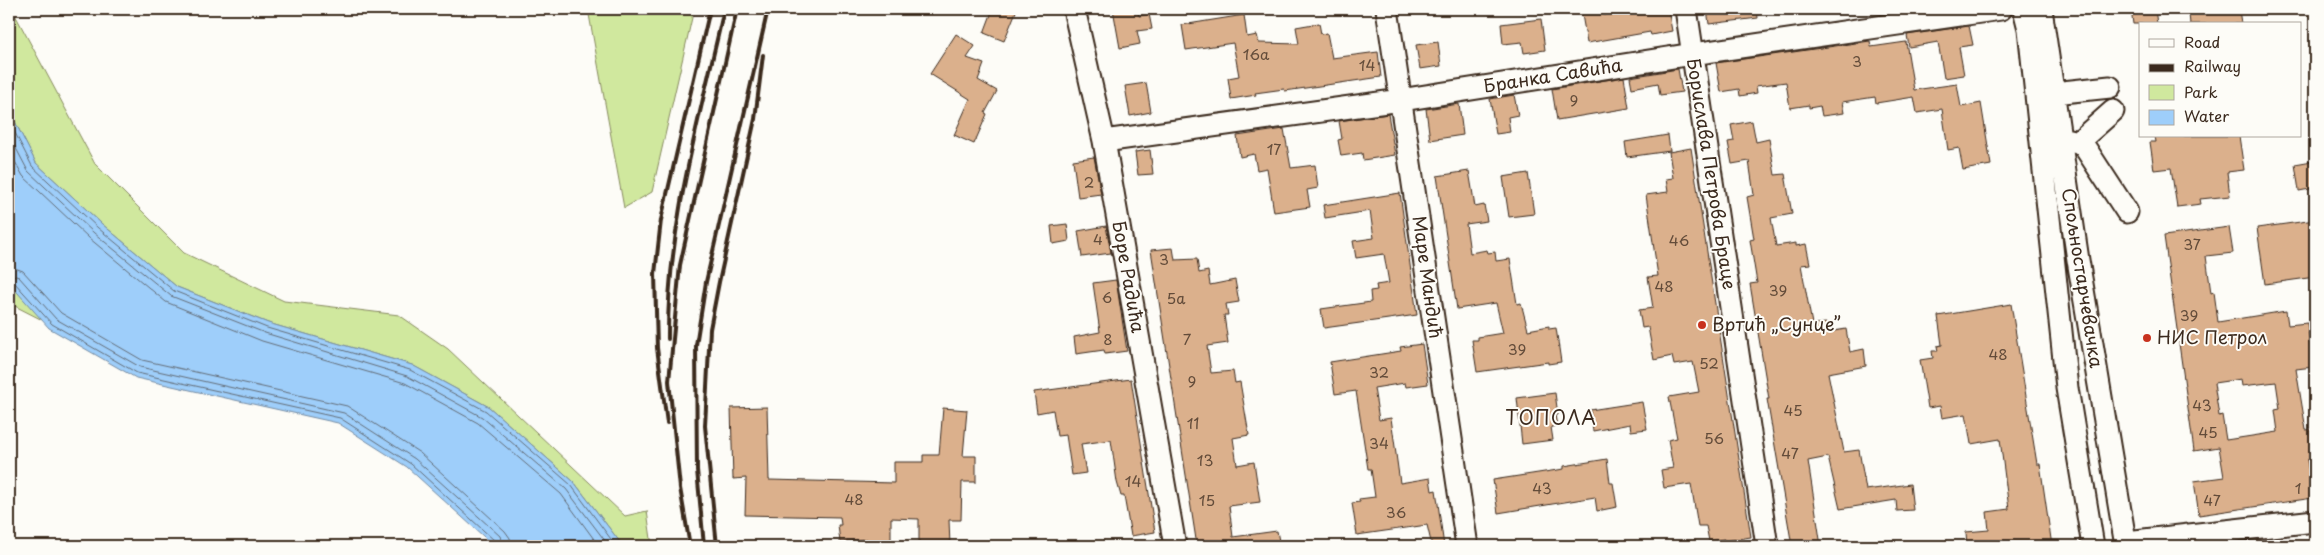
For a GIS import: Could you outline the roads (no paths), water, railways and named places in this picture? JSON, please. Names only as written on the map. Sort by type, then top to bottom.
[{"type":"street","name":"Боре Радића","points":[[1074,9],[1104,141],[1174,546]]},
{"type":"street","name":"Маре Мандић","points":[[1387,9],[1467,546]]},
{"type":"street","name":"Борислава Петрова Браце","points":[[1686,9],[1767,546]]},
{"type":"street","name":"Бранка Савића","points":[[1104,141],[1401,100],[1693,54],[2001,9]]},
{"type":"street","name":"Спољностарчевачка","points":[[2024,9],[2029,28],[2067,388],[2094,546]]},
{"type":"street","name":"Спољностарчевачка","points":[[2041,9],[2053,93],[2069,140],[2078,260],[2126,544]]},
{"type":"street","points":[[2053,93],[2110,87]]},
{"type":"street","points":[[2069,140],[2113,111]]},
{"type":"street","points":[[2069,140],[2084,146],[2127,212]]},
{"type":"street","points":[[2126,544],[2315,521]]},
{"type":"water","points":[[9,110],[36,163],[102,224],[177,287],[268,323],[412,365],[489,407],[574,482],[623,546],[494,546],[407,467],[338,423],[136,378],[49,328],[9,283]]},
{"type":"railway","points":[[667,423],[657,348],[655,274],[661,220],[710,9]]},
{"type":"railway","points":[[668,339],[669,297],[679,214],[695,131],[724,9]]},
{"type":"railway","points":[[690,546],[680,488],[669,381],[680,265],[737,9]]},
{"type":"railway","points":[[704,546],[697,470],[696,345],[706,282],[768,9]]},
{"type":"railway","points":[[717,546],[705,426],[710,329],[755,119],[763,55]]},
{"type":"place","name":"Вртић „Сунце”","points":[[1702,325]]},
{"type":"place","name":"НИС Петрол","points":[[2147,338]]},
{"type":"district","name":"ТОПОЛА","points":[[1551,418]]}]
